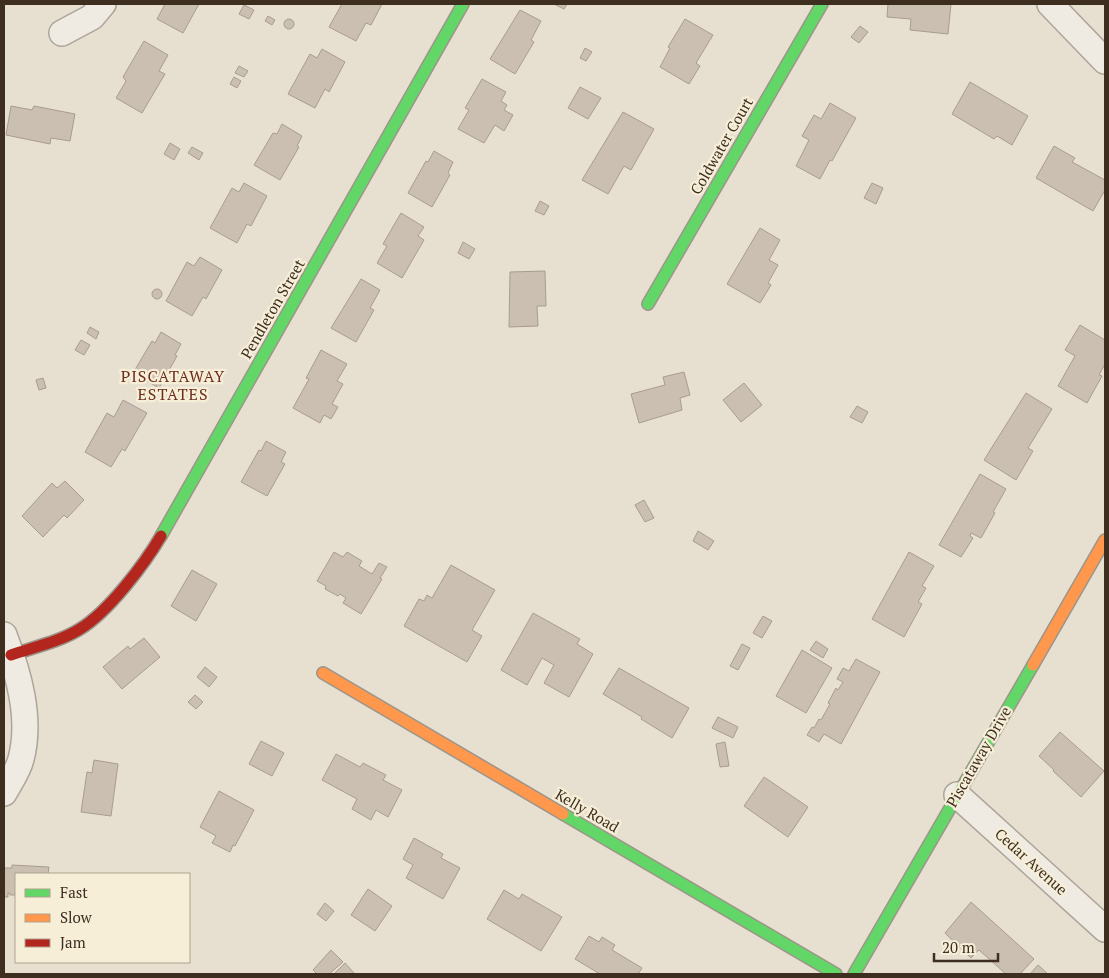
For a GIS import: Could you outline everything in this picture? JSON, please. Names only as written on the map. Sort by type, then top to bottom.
[{"type":"street","points":[[62,32],[92,17],[103,4]]},
{"type":"street","name":"Pendleton Street","points":[[8,645],[58,639],[80,629],[106,607],[155,546],[463,4]]},
{"type":"street","name":"Coldwater Court","points":[[648,304],[822,4]]},
{"type":"street","points":[[1050,4],[1105,61]]},
{"type":"street","name":"Piscataway Drive","points":[[854,974],[1105,540]]},
{"type":"street","points":[[4,793],[16,773],[21,758],[25,727],[25,712],[8,645]]},
{"type":"street","name":"Kelly Road","points":[[323,673],[836,974]]},
{"type":"street","name":"Cedar Avenue","points":[[957,796],[1105,929]]},
{"type":"building","points":[[165,4],[199,4],[183,33],[157,19]]},
{"type":"building","points":[[342,4],[382,4],[371,25],[366,23],[356,41],[329,27]]},
{"type":"building","points":[[554,4],[567,4],[564,9]]},
{"type":"building","points":[[888,4],[951,4],[948,34],[910,30],[911,19],[887,17]]},
{"type":"building","points":[[244,5],[254,10],[249,19],[239,14]]},
{"type":"building","points":[[520,10],[541,21],[531,40],[534,42],[515,74],[490,59]]},
{"type":"building","points":[[268,16],[275,20],[272,25],[265,21]]},
{"type":"building","points":[[287,19],[291,19],[294,24],[293,28],[287,29],[284,26],[284,22]]},
{"type":"building","points":[[685,19],[713,35],[696,63],[700,66],[689,84],[660,67],[670,48],[668,47]]},
{"type":"building","points":[[860,26],[868,32],[859,43],[851,37]]},
{"type":"building","points":[[144,41],[168,55],[159,71],[165,74],[142,113],[116,98],[126,81],[123,77]]},
{"type":"building","points":[[585,48],[592,52],[586,61],[580,58]]},
{"type":"building","points":[[322,49],[345,62],[329,92],[325,89],[315,108],[288,94],[310,54],[317,58]]},
{"type":"building","points":[[239,66],[248,71],[244,77],[235,73]]},
{"type":"building","points":[[234,77],[241,81],[237,88],[230,84]]},
{"type":"building","points":[[482,79],[506,92],[501,101],[507,105],[504,110],[513,115],[504,131],[495,125],[484,143],[458,129],[469,110],[465,108]]},
{"type":"building","points":[[970,82],[1028,116],[1012,145],[997,136],[994,139],[952,114]]},
{"type":"building","points":[[580,87],[601,98],[588,119],[568,108]]},
{"type":"building","points":[[830,103],[856,118],[820,179],[796,166],[809,140],[802,136],[814,115],[821,119]]},
{"type":"building","points":[[11,106],[32,110],[34,106],[75,114],[70,141],[51,138],[50,144],[6,135]]},
{"type":"building","points":[[623,112],[654,129],[631,170],[624,166],[608,194],[582,180]]},
{"type":"building","points":[[282,124],[302,136],[297,146],[299,147],[280,180],[254,165],[273,133],[277,134]]},
{"type":"building","points":[[170,143],[180,149],[174,160],[164,154]]},
{"type":"building","points":[[1054,146],[1075,158],[1072,162],[1105,180],[1105,190],[1093,211],[1036,178]]},
{"type":"building","points":[[192,147],[203,153],[199,160],[188,153]]},
{"type":"building","points":[[434,151],[453,162],[448,173],[450,175],[432,207],[408,193],[426,161],[428,162]]},
{"type":"building","points":[[244,183],[267,196],[251,226],[247,224],[237,243],[210,228],[232,188],[239,192]]},
{"type":"building","points":[[872,183],[883,188],[876,204],[864,198]]},
{"type":"building","points":[[540,201],[549,206],[544,215],[535,211]]},
{"type":"building","points":[[401,213],[424,227],[418,236],[424,240],[402,278],[377,263],[387,246],[383,244]]},
{"type":"building","points":[[760,228],[780,240],[769,260],[778,265],[768,283],[771,285],[760,303],[727,284]]},
{"type":"building","points":[[463,242],[475,249],[469,259],[458,253]]},
{"type":"building","points":[[200,257],[222,270],[206,299],[203,297],[192,316],[166,301],[187,262],[194,266]]},
{"type":"building","points":[[545,271],[546,306],[537,306],[538,326],[509,327],[510,272]]},
{"type":"building","points":[[361,279],[380,290],[370,308],[374,310],[356,342],[331,328]]},
{"type":"building","points":[[157,289],[162,294],[157,299],[152,294]]},
{"type":"building","points":[[1080,325],[1105,340],[1105,364],[1099,375],[1102,376],[1087,403],[1058,386],[1075,356],[1065,350]]},
{"type":"building","points":[[90,327],[99,332],[96,339],[87,333]]},
{"type":"building","points":[[161,332],[181,344],[175,355],[177,356],[159,388],[133,373],[152,341],[155,343]]},
{"type":"building","points":[[81,340],[90,345],[84,355],[75,350]]},
{"type":"building","points":[[321,350],[347,364],[337,381],[343,384],[332,404],[338,407],[331,419],[324,415],[320,423],[293,408],[309,379],[306,378]]},
{"type":"building","points":[[684,372],[690,395],[680,398],[682,410],[639,423],[631,394],[665,385],[663,377]]},
{"type":"building","points":[[43,378],[46,388],[39,390],[36,380]]},
{"type":"building","points":[[744,383],[762,405],[741,422],[723,400]]},
{"type":"building","points":[[1026,393],[1052,409],[1028,448],[1033,451],[1016,480],[984,460]]},
{"type":"building","points":[[123,400],[147,413],[125,451],[122,449],[111,467],[85,452],[107,413],[114,417]]},
{"type":"building","points":[[857,406],[868,412],[862,423],[850,417]]},
{"type":"building","points":[[266,441],[286,452],[281,462],[285,464],[267,496],[241,482]]},
{"type":"building","points":[[980,474],[1006,489],[981,538],[971,533],[970,536],[973,538],[961,557],[939,545]]},
{"type":"building","points":[[65,481],[84,500],[67,518],[64,515],[43,537],[22,516],[52,483],[57,488]]},
{"type":"building","points":[[644,500],[654,518],[645,522],[635,505]]},
{"type":"building","points":[[698,531],[714,541],[708,550],[693,541]]},
{"type":"building","points":[[334,552],[343,557],[347,552],[362,561],[359,566],[372,574],[379,563],[387,567],[361,614],[343,603],[346,598],[325,589],[326,586],[317,581]]},
{"type":"building","points":[[909,552],[934,566],[922,586],[926,588],[918,602],[922,604],[904,637],[872,619]]},
{"type":"building","points":[[451,565],[495,590],[472,630],[482,636],[467,662],[404,626],[419,599],[424,601],[427,595],[432,598]]},
{"type":"building","points":[[192,570],[217,584],[196,621],[171,606]]},
{"type":"building","points":[[533,613],[580,639],[577,644],[593,654],[569,697],[544,683],[554,665],[542,658],[527,685],[501,670]]},
{"type":"building","points":[[763,616],[772,621],[762,638],[753,633]]},
{"type":"building","points":[[144,638],[160,657],[122,689],[103,667],[128,646],[130,649]]},
{"type":"building","points":[[816,641],[828,649],[823,658],[810,650]]},
{"type":"building","points":[[742,644],[750,648],[738,670],[730,666]]},
{"type":"building","points":[[802,650],[832,668],[806,713],[776,696]]},
{"type":"building","points":[[856,659],[880,672],[841,744],[824,734],[819,742],[807,735],[819,719],[821,720],[836,688],[838,690],[843,682],[837,679],[843,668],[849,671]]},
{"type":"building","points":[[205,667],[217,677],[209,687],[197,677]]},
{"type":"building","points":[[619,668],[689,708],[672,738],[641,719],[642,717],[603,694]]},
{"type":"building","points":[[195,695],[203,702],[196,709],[188,702]]},
{"type":"building","points":[[718,717],[738,727],[733,738],[712,728]]},
{"type":"building","points":[[1060,732],[1104,771],[1081,797],[1039,756]]},
{"type":"building","points":[[261,741],[284,753],[272,776],[249,764]]},
{"type":"building","points":[[725,742],[729,766],[720,767],[716,744]]},
{"type":"building","points":[[336,754],[360,767],[363,763],[386,775],[383,780],[402,790],[388,817],[376,810],[371,820],[352,809],[357,799],[322,780]]},
{"type":"building","points":[[94,760],[118,764],[111,816],[81,812],[87,772],[92,773]]},
{"type":"building","points":[[764,777],[808,807],[788,837],[744,806]]},
{"type":"building","points":[[219,791],[254,810],[230,852],[212,843],[216,836],[200,827]]},
{"type":"building","points":[[414,838],[443,854],[441,858],[460,868],[443,899],[406,878],[413,865],[403,859]]},
{"type":"building","points":[[12,865],[49,867],[48,873],[15,873],[15,895],[8,893],[8,897],[4,897],[4,868],[12,868]]},
{"type":"building","points":[[368,889],[392,906],[375,931],[351,915]]},
{"type":"building","points":[[504,890],[519,899],[522,894],[562,917],[541,951],[487,919]]},
{"type":"building","points":[[971,902],[1034,959],[1020,974],[1006,974],[979,950],[971,958],[945,933]]},
{"type":"building","points":[[325,903],[334,911],[326,921],[317,914]]},
{"type":"building","points":[[589,936],[599,942],[602,937],[615,945],[612,950],[642,968],[638,974],[600,974],[575,959]]},
{"type":"building","points":[[331,950],[343,962],[329,974],[317,974],[313,970]]},
{"type":"building","points":[[345,963],[353,974],[334,974]]},
{"type":"building","points":[[1038,965],[1048,974],[1030,974]]},
{"type":"traffic: fast","points":[[161,536],[463,4]]},
{"type":"traffic: fast","points":[[648,304],[822,4]]},
{"type":"traffic: fast","points":[[854,974],[1033,665]]},
{"type":"traffic: fast","points":[[563,814],[836,974]]},
{"type":"traffic: slow","points":[[1033,665],[1105,540]]},
{"type":"traffic: slow","points":[[323,673],[563,814]]},
{"type":"traffic: jam","points":[[11,655],[64,637],[91,621],[125,587],[161,536]]},
{"type":"district","name":"PISCATAWAY ESTATES","points":[[173,385]]}]
